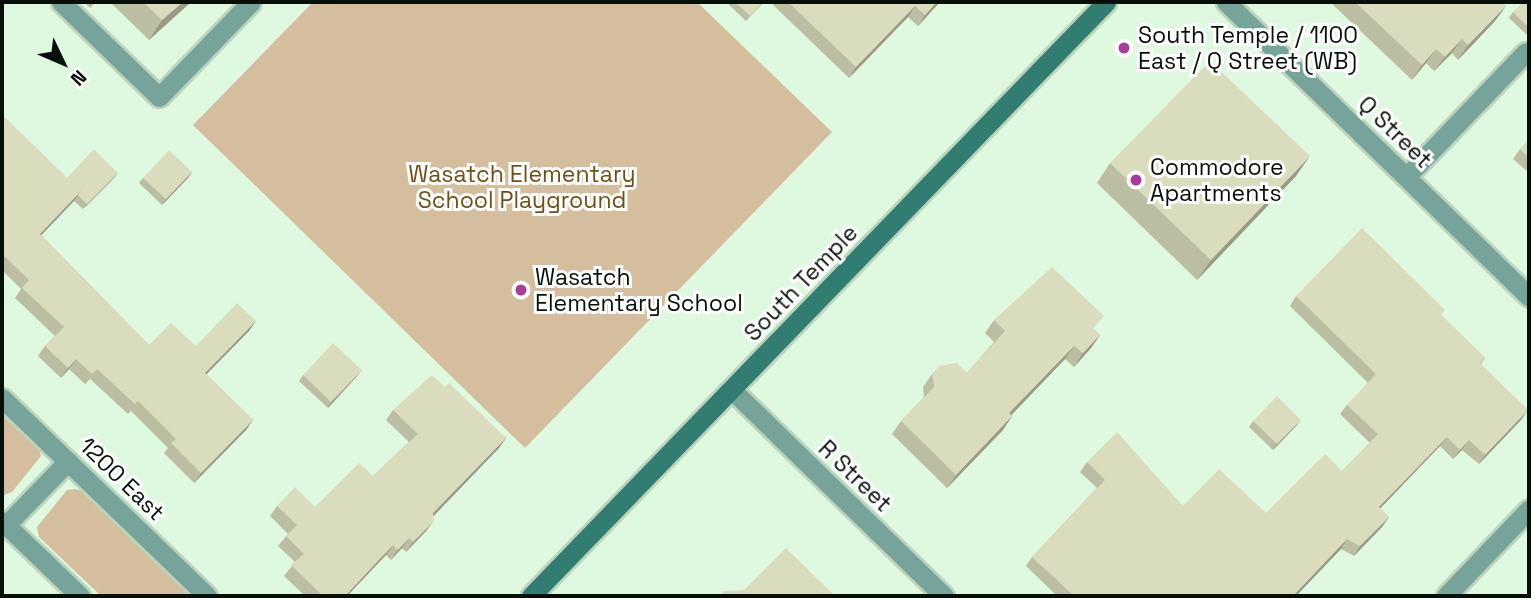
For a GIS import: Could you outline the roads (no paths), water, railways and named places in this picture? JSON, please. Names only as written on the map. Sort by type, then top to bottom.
[{"type":"main road","name":"South Temple","points":[[531,596],[1106,2]]},
{"type":"street","points":[[61,2],[159,97],[251,2]]},
{"type":"street","name":"Q Street","points":[[1226,2],[1529,297]]},
{"type":"street","points":[[1406,177],[1525,52]]},
{"type":"street","name":"R Street","points":[[732,390],[944,596]]},
{"type":"street","name":"1200 East","points":[[2,398],[207,596]]},
{"type":"street","points":[[68,461],[4,523],[80,596]]},
{"type":"street","points":[[1446,596],[1529,509]]},
{"type":"place","name":"South Temple / 1100 East / Q Street (WB)","points":[[1124,48]]},
{"type":"place","name":"Commodore Apartments","points":[[1136,180]]},
{"type":"place","name":"Wasatch Elementary School","points":[[521,290]]},
{"type":"park label","name":"Wasatch Elementary School Playground","points":[[522,187]]}]
